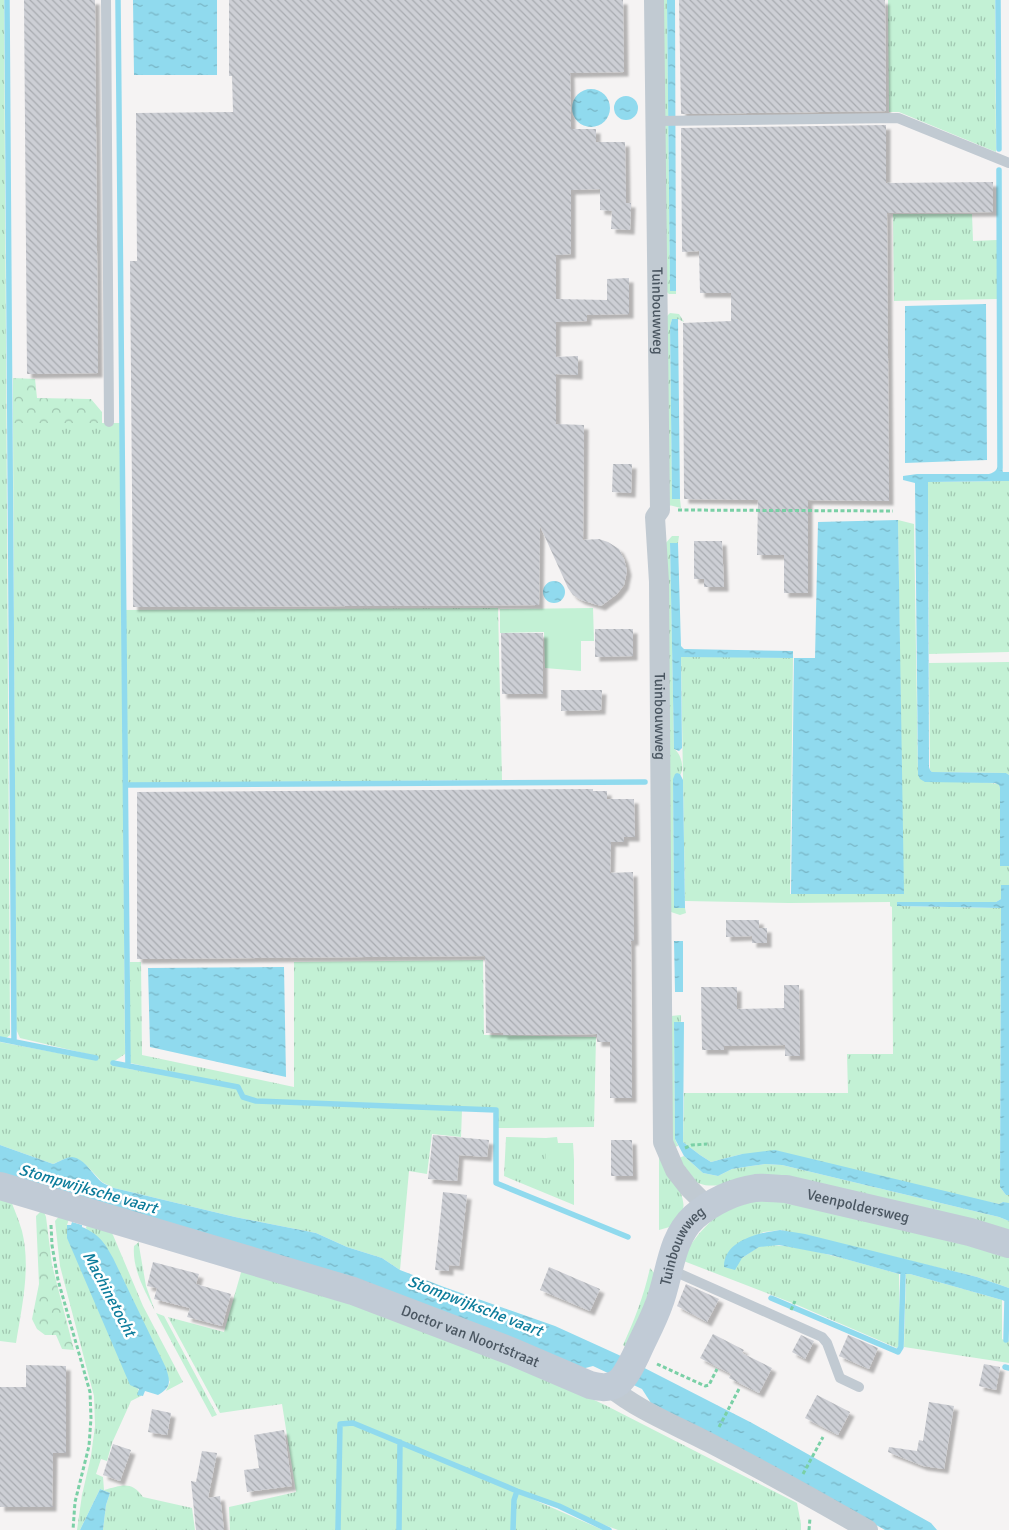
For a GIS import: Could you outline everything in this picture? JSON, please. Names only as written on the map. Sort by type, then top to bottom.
[{"type":"street","name":"Tuinbouwweg","points":[[614,1384],[636,1355],[660,1303],[668,1268],[681,1234],[693,1218],[708,1207],[689,1188],[675,1170],[663,1142],[659,582],[655,517],[660,510],[661,120],[654,0]]},
{"type":"street","name":"Doctor van Noortstraat","points":[[0,1186],[353,1291],[513,1352],[590,1385],[601,1388],[614,1384]]},
{"type":"street","name":"Veenpoldersweg","points":[[708,1207],[727,1196],[756,1188],[786,1189],[970,1232],[1009,1244]]},
{"type":"street","points":[[614,1384],[626,1401],[778,1479],[868,1530]]},
{"type":"lane","points":[[106,0],[109,422]]},
{"type":"lane","points":[[661,120],[898,118],[1009,163]]},
{"type":"lane","points":[[668,1268],[822,1337],[827,1343],[840,1378],[859,1387]]},
{"type":"path","points":[[660,510],[893,511]]},
{"type":"path","points":[[692,1145],[707,1144]]},
{"type":"path","points":[[47,1200],[51,1211],[52,1244],[58,1280],[90,1392],[89,1446],[75,1502],[73,1530]]},
{"type":"path","points":[[636,1355],[705,1386],[709,1385],[717,1369]]},
{"type":"path","points":[[718,1429],[740,1387]]},
{"type":"path","points":[[802,1476],[823,1437]]},
{"type":"green space","points":[[0,0],[4,0],[10,1035],[5,1039],[0,1038]]},
{"type":"green space","points":[[660,0],[667,0],[670,291],[676,291],[676,294],[669,294],[661,287]]},
{"type":"green space","points":[[888,0],[995,0],[996,152],[899,112],[889,112]]},
{"type":"green space","points":[[893,214],[972,214],[973,241],[997,240],[997,299],[894,301]]},
{"type":"green space","points":[[670,313],[679,314],[684,322],[672,319],[670,326],[672,499],[680,499],[681,508],[665,504],[666,317]]},
{"type":"green space","points":[[13,378],[35,379],[37,398],[91,399],[102,412],[102,423],[13,423]]},
{"type":"green space","points":[[13,423],[120,423],[121,610],[498,608],[502,780],[123,783],[125,1054],[113,1062],[113,1065],[226,1084],[130,1063],[130,962],[141,962],[142,1055],[294,1087],[294,962],[483,960],[484,1035],[596,1037],[594,1127],[498,1128],[496,1110],[462,1110],[461,1137],[432,1134],[427,1174],[409,1171],[400,1270],[382,1258],[347,1247],[316,1233],[235,1217],[114,1188],[102,1182],[81,1161],[67,1158],[53,1164],[0,1145],[0,1042],[95,1060],[96,1056],[20,1038],[16,1029]]},
{"type":"green space","points":[[1009,481],[1009,652],[929,654],[928,482]]},
{"type":"green space","points":[[898,520],[914,524],[918,775],[999,784],[1000,866],[1009,866],[1009,885],[1001,886],[1001,899],[996,902],[897,902],[897,906],[1001,908],[1000,1187],[1006,1195],[1009,1195],[1009,1204],[1003,1202],[999,1204],[742,1154],[711,1162],[683,1142],[684,1093],[848,1093],[847,1054],[893,1054],[892,907],[890,902],[685,901],[681,656],[793,658],[790,894],[903,894]]},
{"type":"green space","points":[[672,536],[679,536],[678,543],[670,544],[674,749],[679,754],[682,765],[680,775],[673,779],[674,908],[685,908],[686,913],[680,915],[668,911],[664,545]]},
{"type":"green space","points":[[593,608],[594,641],[581,641],[581,671],[545,668],[544,632],[500,633],[500,609]]},
{"type":"green space","points":[[1009,662],[1009,775],[1006,773],[932,772],[930,770],[929,663]]},
{"type":"green space","points":[[681,1015],[681,1022],[674,1022],[675,1139],[678,1146],[672,1148],[671,1016]]},
{"type":"green space","points":[[506,1137],[546,1138],[546,1160],[574,1160],[574,1205],[504,1176]]},
{"type":"green space","points":[[557,1137],[558,1143],[573,1143],[574,1160],[546,1160],[546,1138]]},
{"type":"green space","points":[[659,1152],[679,1188],[683,1209],[673,1226],[659,1230]]},
{"type":"green space","points":[[684,1156],[703,1173],[718,1176],[732,1169],[765,1164],[782,1165],[999,1217],[1009,1221],[1009,1232],[722,1185],[705,1185],[694,1181],[676,1159]]},
{"type":"green space","points":[[0,1198],[11,1201],[25,1245],[25,1287],[16,1343],[0,1341]]},
{"type":"green space","points":[[775,1198],[1009,1253],[1009,1288],[977,1277],[781,1230],[764,1232],[747,1239],[742,1258],[759,1247],[771,1245],[787,1246],[828,1254],[899,1274],[900,1344],[897,1348],[795,1304],[681,1260],[698,1235],[721,1214],[740,1205]]},
{"type":"green space","points":[[43,1209],[46,1217],[52,1265],[74,1350],[62,1349],[56,1335],[45,1335],[37,1329],[32,1319],[39,1284],[36,1216]]},
{"type":"green space","points":[[62,1213],[70,1216],[67,1225],[141,1396],[131,1401],[112,1443],[107,1461],[101,1459],[96,1474],[103,1477],[104,1490],[130,1486],[143,1497],[192,1508],[195,1530],[103,1530],[106,1505],[110,1493],[100,1489],[80,1530],[77,1530],[95,1426],[94,1396],[60,1266],[55,1221]]},
{"type":"green space","points":[[88,1221],[108,1227],[113,1235],[143,1306],[183,1382],[166,1391],[170,1382],[86,1228]]},
{"type":"green space","points":[[139,1242],[146,1286],[155,1311],[140,1280],[135,1263],[134,1246]]},
{"type":"green space","points":[[650,1268],[655,1274],[629,1349],[623,1345],[639,1307]]},
{"type":"green space","points":[[242,1269],[462,1339],[605,1405],[797,1503],[801,1530],[618,1530],[523,1495],[603,1530],[230,1530],[229,1507],[296,1492],[282,1404],[220,1413],[168,1317],[224,1332]]},
{"type":"green space","points":[[906,1274],[1002,1300],[1002,1339],[1007,1342],[1009,1340],[1009,1363],[904,1347]]},
{"type":"green space","points":[[156,1313],[164,1316],[217,1415],[212,1417]]},
{"type":"water","points":[[133,0],[217,0],[217,75],[134,75]]},
{"type":"water","points":[[667,0],[675,0],[676,291],[670,291]]},
{"type":"water","points":[[591,89],[598,90],[604,95],[609,101],[609,115],[604,121],[598,126],[591,127],[584,126],[578,121],[573,115],[572,108],[573,101],[578,95],[584,90]]},
{"type":"water","points":[[626,96],[635,99],[638,108],[635,117],[626,120],[617,117],[614,108],[617,99]]},
{"type":"water","points":[[986,304],[987,460],[905,463],[905,306]]},
{"type":"water","points":[[672,319],[678,319],[680,499],[672,499],[670,326]]},
{"type":"water","points":[[1000,462],[1003,472],[1009,472],[1009,481],[928,482],[929,767],[932,772],[1006,773],[1009,775],[1009,866],[1000,866],[999,785],[995,783],[925,782],[918,775],[915,483],[903,480],[903,476],[917,474],[989,474],[996,470]]},
{"type":"water","points":[[898,520],[904,894],[791,894],[794,658],[815,658],[818,522]]},
{"type":"water","points":[[670,543],[678,543],[681,646],[684,649],[793,651],[793,658],[681,657],[682,748],[679,751],[674,749]]},
{"type":"water","points":[[554,581],[562,584],[565,592],[562,600],[554,603],[546,600],[543,592],[546,584]]},
{"type":"water","points":[[677,773],[680,774],[683,780],[685,908],[674,908],[673,779]]},
{"type":"water","points":[[1001,885],[1009,885],[1009,1195],[1006,1195],[1000,1187],[1001,908],[897,906],[897,902],[996,902],[1001,899]]},
{"type":"water","points":[[674,941],[683,941],[683,992],[675,992]]},
{"type":"water","points":[[284,967],[286,1077],[150,1047],[148,968]]},
{"type":"water","points":[[674,1022],[684,1022],[683,1142],[711,1162],[742,1154],[775,1150],[999,1204],[1003,1202],[1009,1203],[1009,1221],[782,1165],[765,1164],[732,1169],[718,1176],[703,1173],[684,1156],[675,1139]]},
{"type":"water","name":"Stompwijksche vaart","points":[[0,1145],[53,1164],[70,1157],[77,1158],[99,1180],[114,1188],[235,1217],[316,1233],[347,1247],[382,1258],[400,1270],[555,1326],[621,1356],[752,1423],[931,1523],[937,1530],[885,1530],[792,1477],[651,1403],[642,1389],[593,1366],[578,1370],[0,1177]]},
{"type":"water","name":"Machinetocht","points":[[72,1222],[82,1225],[82,1227],[97,1236],[104,1243],[113,1258],[166,1368],[169,1383],[166,1389],[158,1395],[145,1391],[143,1396],[137,1395],[139,1389],[130,1385],[67,1238],[67,1225],[71,1225]]},
{"type":"water","points":[[780,1230],[805,1234],[977,1277],[1009,1288],[1009,1303],[910,1274],[899,1274],[831,1255],[779,1245],[759,1247],[742,1258],[735,1270],[724,1267],[730,1250],[736,1244],[762,1233]]},
{"type":"water","points":[[100,1489],[110,1493],[106,1505],[103,1530],[80,1530]]},
{"type":"building","points":[[24,0],[95,0],[98,373],[27,374]]},
{"type":"building","points":[[229,0],[623,0],[624,72],[570,73],[571,129],[596,129],[596,142],[625,142],[626,203],[631,203],[630,230],[611,229],[612,211],[600,210],[600,189],[571,190],[571,254],[556,255],[556,299],[607,300],[607,279],[629,278],[629,314],[587,315],[587,321],[556,322],[556,357],[578,356],[578,375],[556,374],[556,424],[584,425],[583,540],[599,539],[619,549],[627,571],[624,585],[617,594],[601,606],[581,600],[573,595],[540,526],[539,605],[133,607],[130,261],[137,261],[136,113],[233,112],[232,76],[229,76]]},
{"type":"building","points":[[679,0],[885,0],[886,111],[681,114]]},
{"type":"building","points":[[886,125],[886,183],[993,182],[993,212],[887,213],[889,501],[808,500],[808,593],[784,593],[784,555],[757,555],[758,500],[684,499],[683,323],[731,321],[731,293],[700,293],[699,251],[682,252],[681,128]]},
{"type":"building","points":[[613,464],[632,464],[631,493],[612,492]]},
{"type":"building","points":[[694,541],[722,541],[724,587],[704,587],[704,579],[694,579]]},
{"type":"building","points":[[595,629],[633,629],[633,656],[595,657]]},
{"type":"building","points":[[501,633],[543,633],[543,694],[502,694]]},
{"type":"building","points":[[561,690],[602,690],[601,710],[561,711]]},
{"type":"building","points":[[593,789],[593,791],[607,791],[607,799],[634,799],[635,837],[624,837],[624,842],[611,842],[610,873],[633,872],[634,941],[631,941],[632,1098],[610,1098],[610,1042],[597,1042],[597,1034],[503,1035],[503,1033],[486,1033],[485,956],[137,959],[137,792]]},
{"type":"building","points":[[726,920],[759,920],[759,928],[767,928],[767,943],[752,943],[752,936],[726,937]]},
{"type":"building","points":[[784,985],[799,985],[800,1056],[785,1056],[785,1045],[724,1046],[724,1050],[702,1050],[701,987],[737,987],[737,1009],[784,1008]]},
{"type":"building","points":[[433,1135],[489,1140],[487,1157],[459,1155],[457,1181],[428,1179]]},
{"type":"building","points":[[611,1140],[632,1140],[633,1176],[611,1176]]},
{"type":"building","points":[[443,1192],[467,1195],[459,1266],[449,1265],[449,1271],[435,1270]]},
{"type":"building","points":[[153,1262],[199,1274],[196,1284],[231,1294],[222,1326],[187,1317],[190,1308],[154,1299],[157,1288],[147,1286]]},
{"type":"building","points":[[549,1267],[600,1289],[590,1311],[540,1290]]},
{"type":"building","points":[[686,1284],[719,1299],[707,1322],[677,1306]]},
{"type":"building","points":[[713,1334],[744,1350],[742,1353],[772,1368],[759,1393],[729,1378],[731,1374],[700,1358]]},
{"type":"building","points":[[801,1335],[814,1341],[805,1359],[792,1352]]},
{"type":"building","points":[[848,1335],[878,1348],[869,1369],[839,1356]]},
{"type":"building","points":[[984,1364],[1000,1367],[996,1390],[979,1386]]},
{"type":"building","points":[[26,1365],[66,1366],[66,1453],[53,1453],[52,1507],[0,1507],[0,1387],[26,1387]]},
{"type":"building","points":[[817,1395],[850,1412],[838,1435],[805,1418]]},
{"type":"building","points":[[929,1402],[954,1406],[944,1469],[923,1466],[888,1452],[889,1447],[917,1451],[919,1440],[923,1441]]},
{"type":"building","points":[[152,1409],[171,1413],[167,1435],[148,1432]]},
{"type":"building","points":[[284,1430],[292,1486],[247,1492],[244,1470],[259,1468],[254,1435]]},
{"type":"building","points":[[113,1444],[131,1450],[120,1481],[103,1475]]},
{"type":"building","points":[[202,1451],[217,1453],[208,1498],[220,1496],[224,1530],[196,1530],[191,1481],[196,1482]]},
{"type":"waterway","points":[[7,0],[14,1041]]},
{"type":"waterway","points":[[118,0],[128,1066]]},
{"type":"waterway","points":[[998,0],[999,149]]},
{"type":"waterway","points":[[999,170],[1000,468]]},
{"type":"waterway","points":[[126,785],[645,782]]},
{"type":"waterway","points":[[0,1039],[96,1058]]},
{"type":"waterway","points":[[113,1063],[238,1087],[243,1097],[256,1101],[496,1110],[496,1183],[628,1237]]},
{"type":"waterway","points":[[771,1298],[898,1352],[901,1347],[903,1275]]},
{"type":"waterway","points":[[1006,1340],[1007,1302]]},
{"type":"waterway","points":[[1005,1367],[1009,1368]]},
{"type":"waterway","points":[[338,1530],[340,1424],[353,1423],[517,1491],[559,1506],[609,1530]]},
{"type":"waterway","points":[[399,1530],[400,1442]]},
{"type":"waterway","points":[[513,1530],[514,1500],[517,1491]]}]
